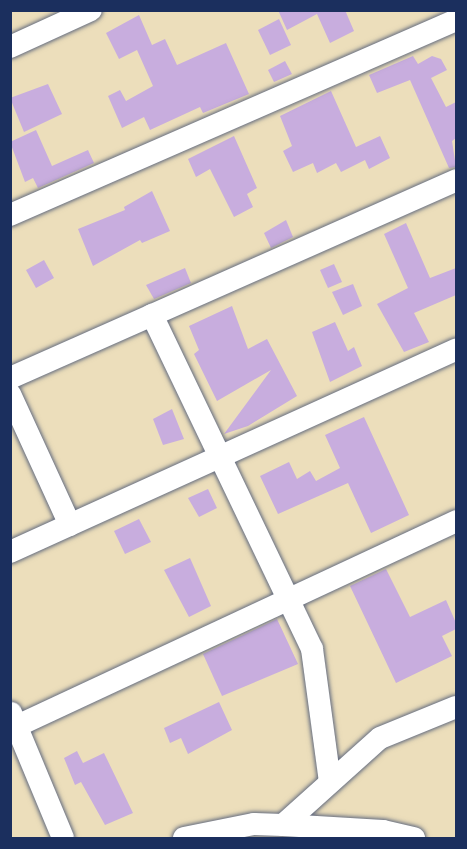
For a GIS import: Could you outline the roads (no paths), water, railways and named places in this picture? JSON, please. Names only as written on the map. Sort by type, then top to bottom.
[{"type":"street","points":[[10,47],[91,10]]},
{"type":"street","points":[[10,214],[452,22]]},
{"type":"street","points":[[10,378],[456,180]]},
{"type":"street","points":[[152,315],[291,599],[315,662],[330,782]]},
{"type":"street","points":[[10,552],[223,458],[456,350]]},
{"type":"street","points":[[10,394],[70,525]]},
{"type":"street","points":[[63,838],[14,719],[291,599],[456,521]]},
{"type":"street","points":[[283,825],[380,738],[456,707]]},
{"type":"street","points":[[184,838],[254,824],[383,831],[414,838]]}]
